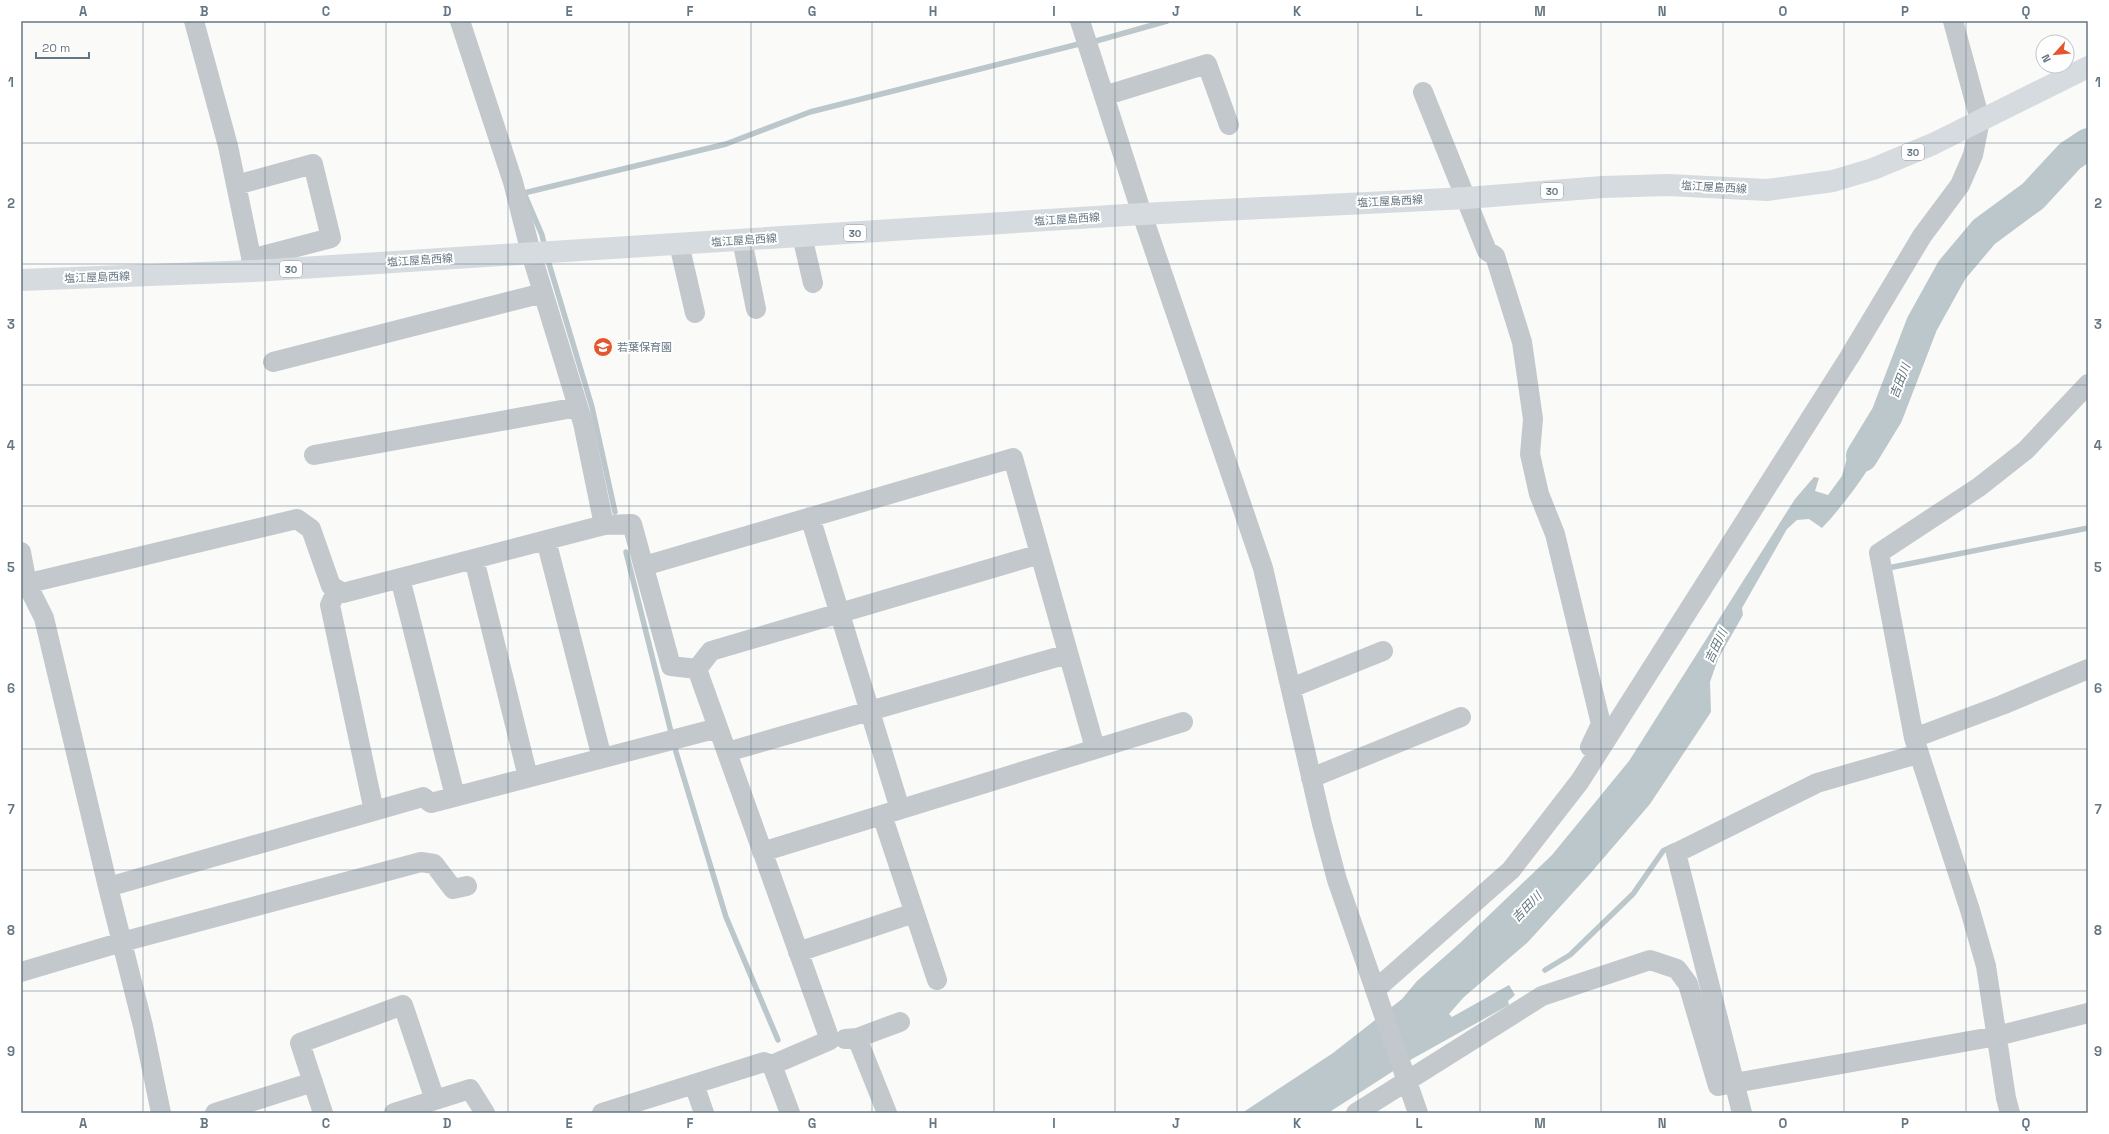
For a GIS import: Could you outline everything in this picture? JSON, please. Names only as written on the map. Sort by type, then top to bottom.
[{"type":"main road","name":"塩江屋島西線","points":[[21,280],[252,265],[541,253],[1142,214],[1467,198],[1602,187],[1668,185],[1767,190],[1833,181],[1873,168],[1934,144],[2088,67]]},
{"type":"street","points":[[194,21],[228,146],[252,265],[331,238],[313,164],[236,185]]},
{"type":"street","points":[[460,21],[513,182],[541,253],[543,293],[578,407],[604,525]]},
{"type":"street","points":[[1080,21],[1142,214],[1263,568],[1311,778],[1337,880],[1418,1113]]},
{"type":"street","points":[[1377,996],[1511,870],[1580,781],[1850,356],[1922,236],[1960,185],[1973,155],[1980,120],[1953,21]]},
{"type":"street","points":[[1104,96],[1207,64],[1229,125]]},
{"type":"street","points":[[1422,92],[1457,180],[1467,198],[1487,251],[1495,256],[1522,342],[1533,419],[1530,454],[1539,494],[1555,534],[1601,724],[1579,770],[1580,781]]},
{"type":"street","points":[[802,236],[813,283]]},
{"type":"street","points":[[742,240],[756,309]]},
{"type":"street","points":[[679,244],[695,313]]},
{"type":"street","points":[[273,362],[543,293]]},
{"type":"street","points":[[2010,1113],[2006,1098],[1986,966],[1970,910],[1916,746],[1879,553],[1979,487],[2026,450],[2088,384]]},
{"type":"street","points":[[314,455],[578,407]]},
{"type":"street","points":[[644,566],[1013,458],[1095,748]]},
{"type":"street","points":[[810,517],[871,711],[891,812],[914,913],[937,980]]},
{"type":"street","points":[[24,585],[298,519],[311,529],[331,586],[343,593],[604,525],[632,524],[671,666],[697,669]]},
{"type":"street","points":[[546,540],[602,758]]},
{"type":"street","points":[[21,552],[24,585],[44,618],[108,887],[143,1026],[161,1113]]},
{"type":"street","points":[[697,669],[711,651],[1040,554]]},
{"type":"street","points":[[474,559],[528,777]]},
{"type":"street","points":[[400,578],[455,796]]},
{"type":"street","points":[[337,590],[330,605],[374,811]]},
{"type":"street","points":[[1291,688],[1383,651]]},
{"type":"street","points":[[727,752],[1068,654]]},
{"type":"street","points":[[697,669],[830,1040]]},
{"type":"street","points":[[1742,1113],[1676,853],[1817,784],[1916,746],[2002,705],[2088,669]]},
{"type":"street","points":[[1311,778],[1461,717]]},
{"type":"street","points":[[762,852],[1182,722]]},
{"type":"street","points":[[108,887],[423,797],[431,803],[718,728]]},
{"type":"street","points":[[21,972],[122,942],[421,862],[434,864],[453,889],[467,886]]},
{"type":"street","points":[[798,952],[914,913]]},
{"type":"street","points":[[1356,1113],[1406,1075],[1542,996],[1650,960],[1677,969],[1688,984],[1718,1086],[1997,1036],[2088,1013]]},
{"type":"street","points":[[323,1113],[300,1042],[403,1005],[435,1100]]},
{"type":"street","points":[[614,1111],[764,1062],[772,1065],[830,1040],[857,1038],[900,1022]]},
{"type":"street","points":[[857,1038],[887,1113]]},
{"type":"street","points":[[772,1065],[790,1113]]},
{"type":"street","points":[[215,1113],[313,1082]]},
{"type":"street","points":[[694,1084],[704,1113]]},
{"type":"street","points":[[394,1113],[470,1089],[485,1113]]},
{"type":"water","points":[[1885,418],[1884,434],[1875,458],[1858,484],[1830,519],[1822,528],[1809,519],[1797,520],[1787,529],[1742,608],[1743,615],[1718,659],[1710,682],[1711,712],[1650,804],[1589,875],[1527,943],[1464,997],[1449,1014],[1452,1017],[1509,985],[1515,995],[1508,1001],[1509,1005],[1412,1059],[1328,1113],[1242,1113],[1333,1053],[1402,999],[1417,981],[1460,943],[1552,855],[1629,761],[1795,499],[1814,477],[1819,478],[1815,491],[1828,495],[1842,476],[1847,458],[1862,438]]},
{"type":"waterway","points":[[545,248],[542,235],[524,193],[726,144],[810,112],[1096,41],[1167,21]]},
{"type":"waterway","name":"吉田川","points":[[1862,456],[1887,415],[1922,324],[1952,270],[1984,232],[2033,196],[2070,156],[2088,144]]},
{"type":"waterway","points":[[547,257],[592,407],[615,512]]},
{"type":"waterway","points":[[1888,568],[2088,528]]},
{"type":"waterway","points":[[626,552],[676,752],[726,917],[778,1040]]},
{"type":"waterway","points":[[1545,970],[1570,955],[1633,894],[1663,851],[1673,846]]},
{"type":"place","name":"若葉保育園","points":[[603,347]]}]
